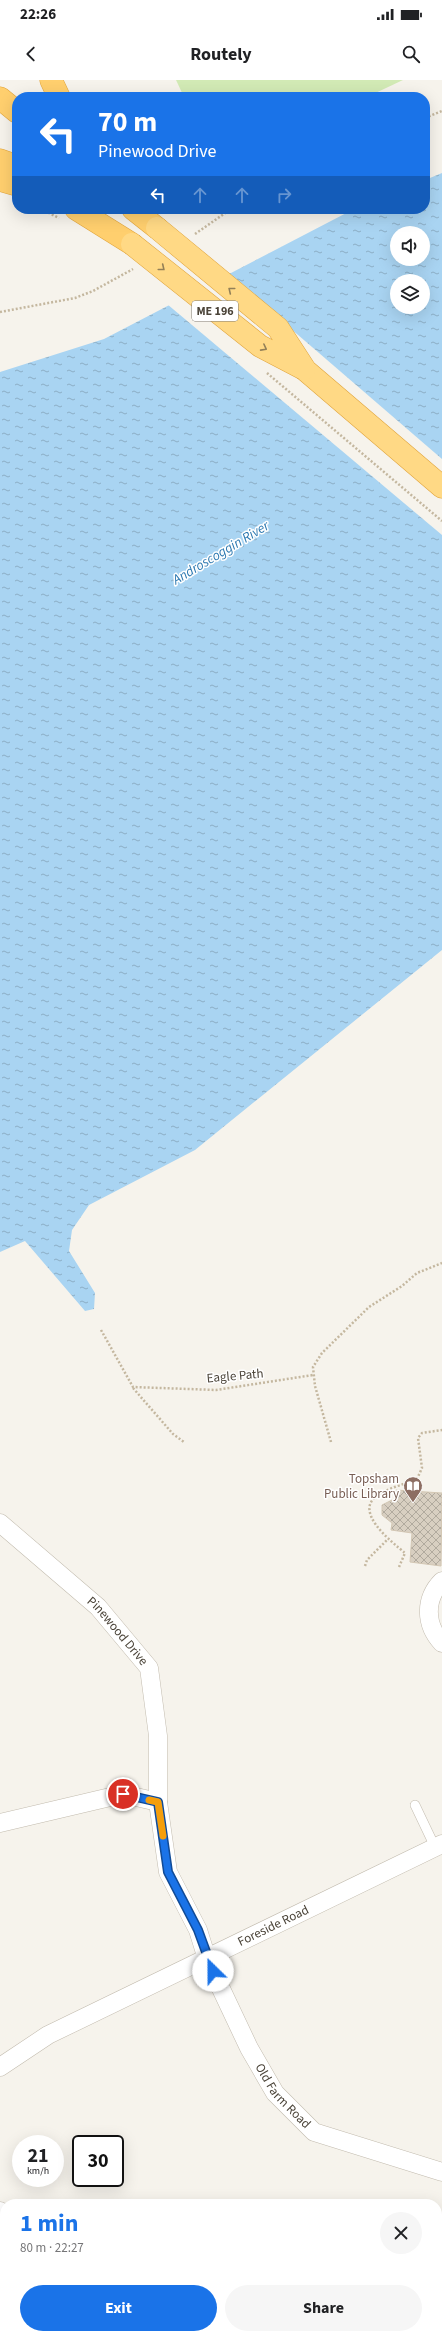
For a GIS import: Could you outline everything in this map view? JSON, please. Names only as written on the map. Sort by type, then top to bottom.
[{"type":"highway","points":[[51,80],[57,92]]},
{"type":"highway","points":[[0,98],[12,108]]},
{"type":"highway","points":[[0,160],[12,164]]},
{"type":"highway","points":[[0,180],[12,184]]},
{"type":"highway","points":[[84,214],[132,244]]},
{"type":"highway","points":[[109,214],[120,223],[132,244]]},
{"type":"highway","points":[[139,214],[157,228]]},
{"type":"highway","points":[[144,214],[157,228]]},
{"type":"highway","name":"ME 196","points":[[157,228],[278,328],[304,369]]},
{"type":"highway","name":"ME 196","points":[[132,244],[260,346],[304,369],[442,487]]},
{"type":"street","name":"Pinewood Drive","points":[[0,1523],[98,1607],[149,1668],[158,1736],[158,1802],[168,1872],[198,1930],[207,1958]]},
{"type":"street","points":[[442,1581],[430,1599],[428,1612],[430,1625],[442,1643]]},
{"type":"street","points":[[0,1823],[123,1794],[158,1802]]},
{"type":"street","name":"Foreside Road","points":[[0,2067],[48,2036],[438,1846]]},
{"type":"street","name":"Old Farm Road","points":[[207,1958],[249,2048],[275,2093],[314,2132],[442,2172]]},
{"type":"lane","points":[[416,1805],[438,1846]]},
{"type":"path","points":[[430,116],[442,111]]},
{"type":"path","points":[[190,236],[223,214]]},
{"type":"path","points":[[0,312],[75,298],[93,291],[135,268]]},
{"type":"path","points":[[266,372],[442,521]]},
{"type":"path","points":[[331,1442],[313,1375],[313,1367],[322,1353],[357,1318],[417,1273],[442,1263]]},
{"type":"path","points":[[101,1330],[133,1388],[172,1434],[184,1442]]},
{"type":"path","name":"Eagle Path","points":[[133,1388],[216,1390],[313,1375]]},
{"type":"path","points":[[399,1567],[405,1553],[388,1539],[371,1521],[370,1507],[373,1499],[380,1494],[417,1479],[422,1468],[418,1438],[422,1433],[442,1430]]},
{"type":"path","points":[[365,1566],[367,1560],[388,1539]]},
{"type":"green space","points":[[176,80],[403,80],[378,92],[182,92]]},
{"type":"water","name":"Androscoggin River","points":[[442,173],[442,950],[195,1150],[89,1205],[72,1230],[69,1251],[95,1293],[94,1309],[85,1311],[25,1241],[0,1252],[0,372],[104,339],[344,214],[430,214],[430,178]]},
{"type":"pier","points":[[226,273],[442,459],[442,535],[167,304]]},
{"type":"building","name":"Topsham Public Library","points":[[396,1490],[442,1493],[441,1566],[410,1562],[412,1533],[391,1530],[392,1523],[382,1515],[382,1505],[396,1498]]},
{"type":"slow traffic","points":[[149,1800],[158,1802],[163,1836]]},
{"type":"place","name":"Topsham Public Library","points":[[413,1503]]},
{"type":"route","points":[[123,1794],[158,1802],[168,1872],[198,1930],[213,1971]]}]
